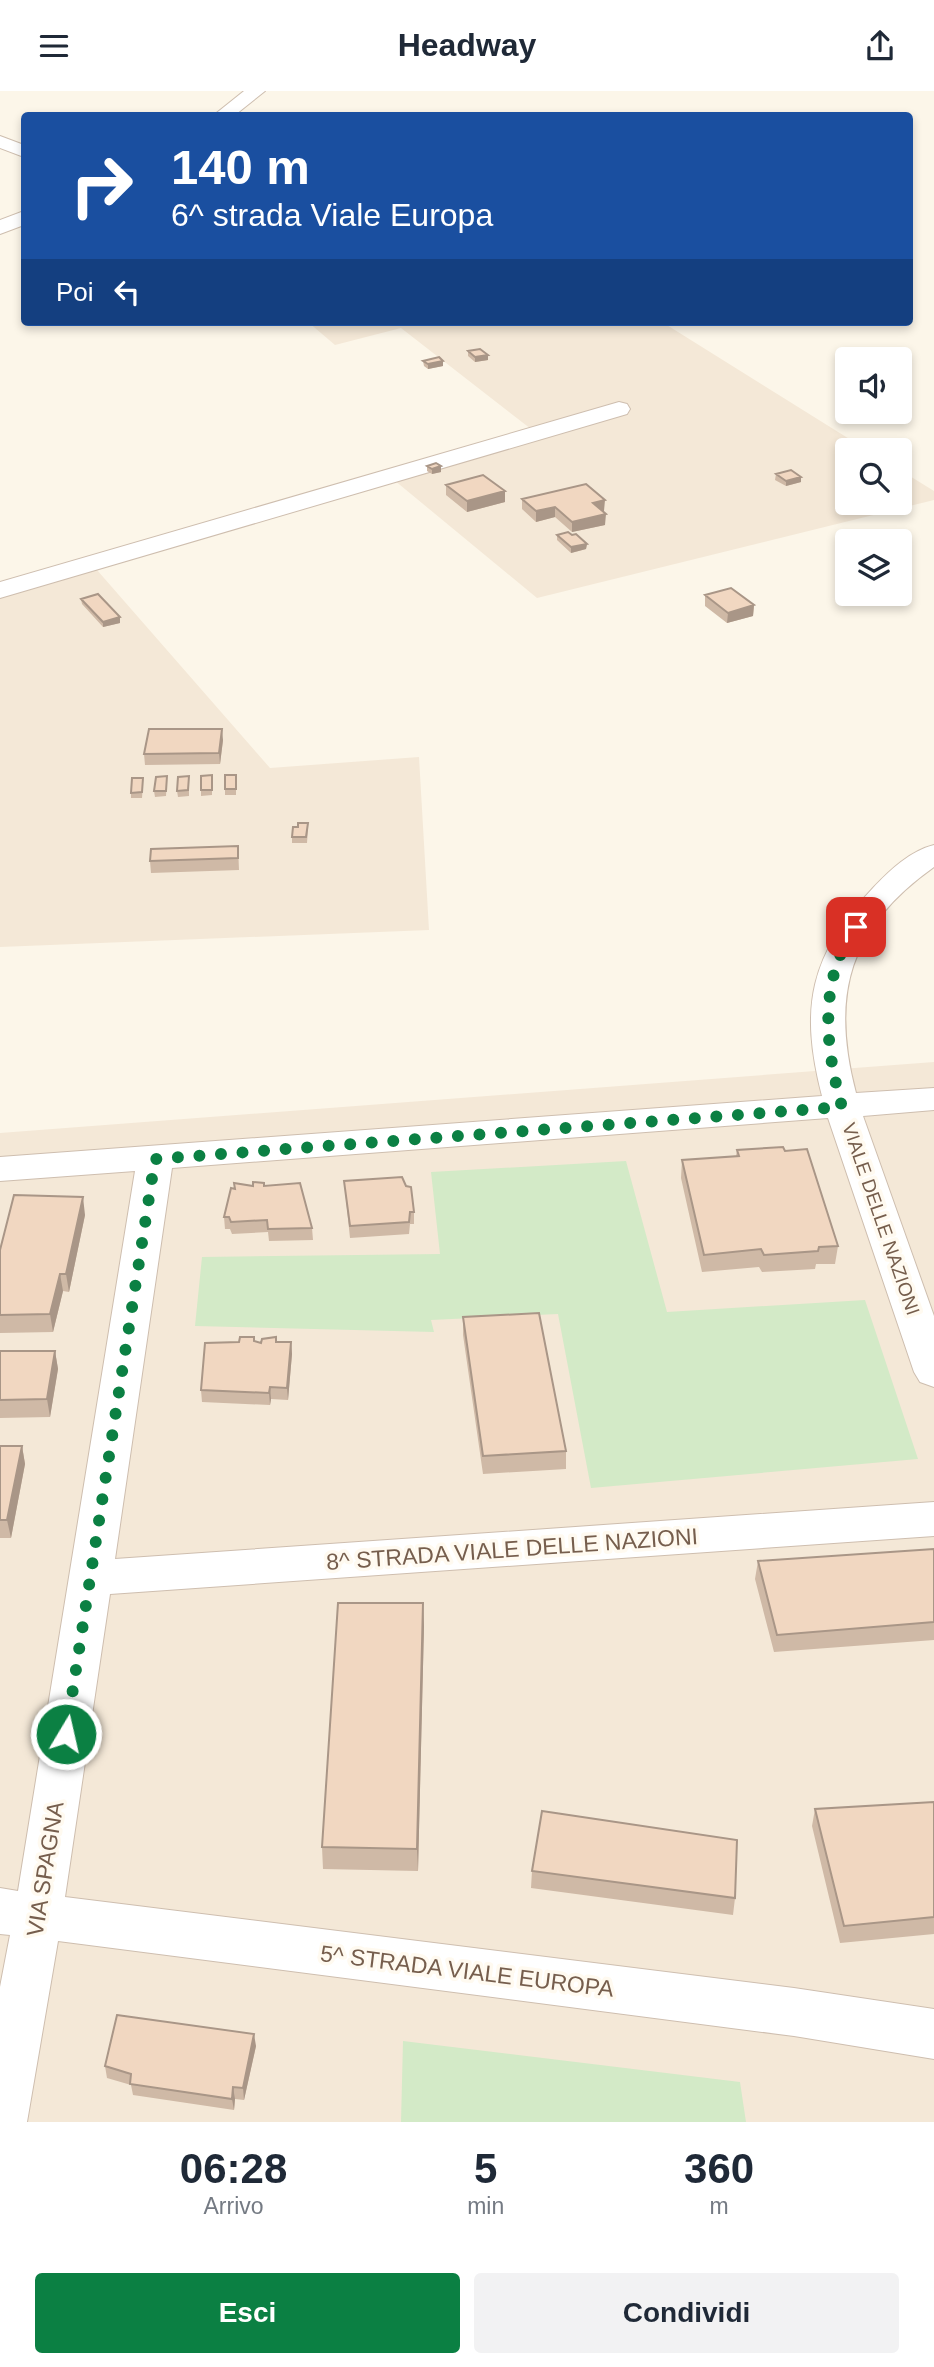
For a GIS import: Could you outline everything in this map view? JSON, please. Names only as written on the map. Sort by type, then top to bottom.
[{"type":"street","points":[[227,112],[256,91]]},
{"type":"street","points":[[0,141],[21,151]]},
{"type":"street","points":[[0,228],[21,218]]},
{"type":"street","points":[[0,590],[619,409]]},
{"type":"street","name":"VIALE DELLE NAZIONI","points":[[934,854],[895,883],[866,913],[846,940],[832,976],[828,1024],[834,1077],[842,1107],[934,1373]]},
{"type":"street","points":[[0,1169],[934,1099]]},
{"type":"street","name":"VIA SPAGNA","points":[[1,2122],[19,1914],[91,1578],[155,1159]]},
{"type":"street","name":"8^ STRADA VIALE DELLE NAZIONI","points":[[91,1578],[934,1519]]},
{"type":"street","name":"5^ STRADA VIALE EUROPA","points":[[19,1914],[794,2012],[934,2034]]},
{"type":"shaded area","points":[[313,326],[668,326],[848,438],[835,438],[835,515],[873,515],[537,598],[394,480],[97,570],[270,768],[419,757],[429,930],[0,947],[0,584],[531,429],[401,328],[335,345]]},
{"type":"shaded area","points":[[912,477],[934,491],[934,500],[912,505]]},
{"type":"shaded area","points":[[934,1062],[934,2122],[0,2122],[0,1133]]},
{"type":"green space","points":[[626,1161],[667,1312],[865,1300],[918,1459],[591,1488],[558,1314],[431,1320],[434,1332],[195,1326],[202,1257],[440,1254],[431,1172]]},
{"type":"green space","points":[[403,2041],[740,2082],[746,2122],[401,2122]]},
{"type":"building","points":[[480,349],[488,355],[475,357],[468,351]]},
{"type":"building","points":[[439,357],[443,361],[428,364],[423,361]]},
{"type":"building","points":[[436,463],[441,466],[432,469],[427,466]]},
{"type":"building","points":[[791,470],[801,477],[786,481],[776,474]]},
{"type":"building","points":[[483,475],[505,491],[467,501],[446,485]]},
{"type":"building","points":[[586,484],[605,500],[593,503],[606,514],[572,522],[555,507],[536,511],[522,499]]},
{"type":"building","points":[[568,532],[576,534],[587,544],[571,547],[557,535]]},
{"type":"building","points":[[731,588],[754,605],[728,613],[705,595]]},
{"type":"building","points":[[98,594],[120,617],[103,622],[81,599]]},
{"type":"building","points":[[149,729],[222,729],[219,753],[144,754]]},
{"type":"building","points":[[212,775],[212,790],[201,790],[201,776]]},
{"type":"building","points":[[225,775],[236,775],[236,789],[225,789]]},
{"type":"building","points":[[167,776],[166,791],[154,791],[156,777]]},
{"type":"building","points":[[189,776],[188,790],[177,791],[178,777]]},
{"type":"building","points":[[132,778],[143,778],[142,792],[131,793]]},
{"type":"building","points":[[298,823],[308,823],[306,837],[292,837],[293,827],[298,827]]},
{"type":"building","points":[[238,846],[238,858],[150,861],[151,849]]},
{"type":"building","points":[[783,1147],[785,1151],[807,1149],[838,1246],[819,1247],[818,1251],[764,1255],[761,1249],[704,1255],[682,1160],[739,1156],[737,1150]]},
{"type":"building","points":[[402,1177],[406,1186],[411,1187],[414,1212],[410,1212],[409,1222],[350,1226],[344,1181]]},
{"type":"building","points":[[253,1182],[264,1183],[264,1186],[300,1183],[312,1228],[268,1229],[267,1220],[231,1222],[229,1217],[224,1217],[231,1188],[235,1189],[234,1183],[253,1186]]},
{"type":"building","points":[[14,1195],[83,1197],[66,1274],[60,1274],[50,1314],[0,1315],[0,1250]]},
{"type":"building","points":[[539,1313],[566,1451],[483,1456],[463,1317]]},
{"type":"building","points":[[240,1337],[254,1337],[254,1341],[261,1343],[262,1339],[276,1337],[276,1342],[291,1342],[287,1388],[270,1387],[269,1393],[201,1390],[205,1343],[239,1342]]},
{"type":"building","points":[[0,1351],[55,1351],[47,1399],[0,1400]]},
{"type":"building","points":[[0,1446],[22,1446],[7,1520],[0,1520]]},
{"type":"building","points":[[934,1549],[934,1622],[777,1635],[758,1561]]},
{"type":"building","points":[[338,1603],[423,1603],[417,1849],[322,1847]]},
{"type":"building","points":[[934,1802],[934,1917],[844,1926],[815,1809]]},
{"type":"building","points":[[542,1811],[737,1840],[735,1898],[532,1871]]},
{"type":"building","points":[[117,2015],[254,2034],[243,2088],[233,2087],[232,2099],[130,2084],[131,2074],[105,2066]]},
{"type":"route","points":[[66,1734],[155,1159],[842,1107],[834,1077],[828,1024],[832,976],[846,940],[856,927]]}]
